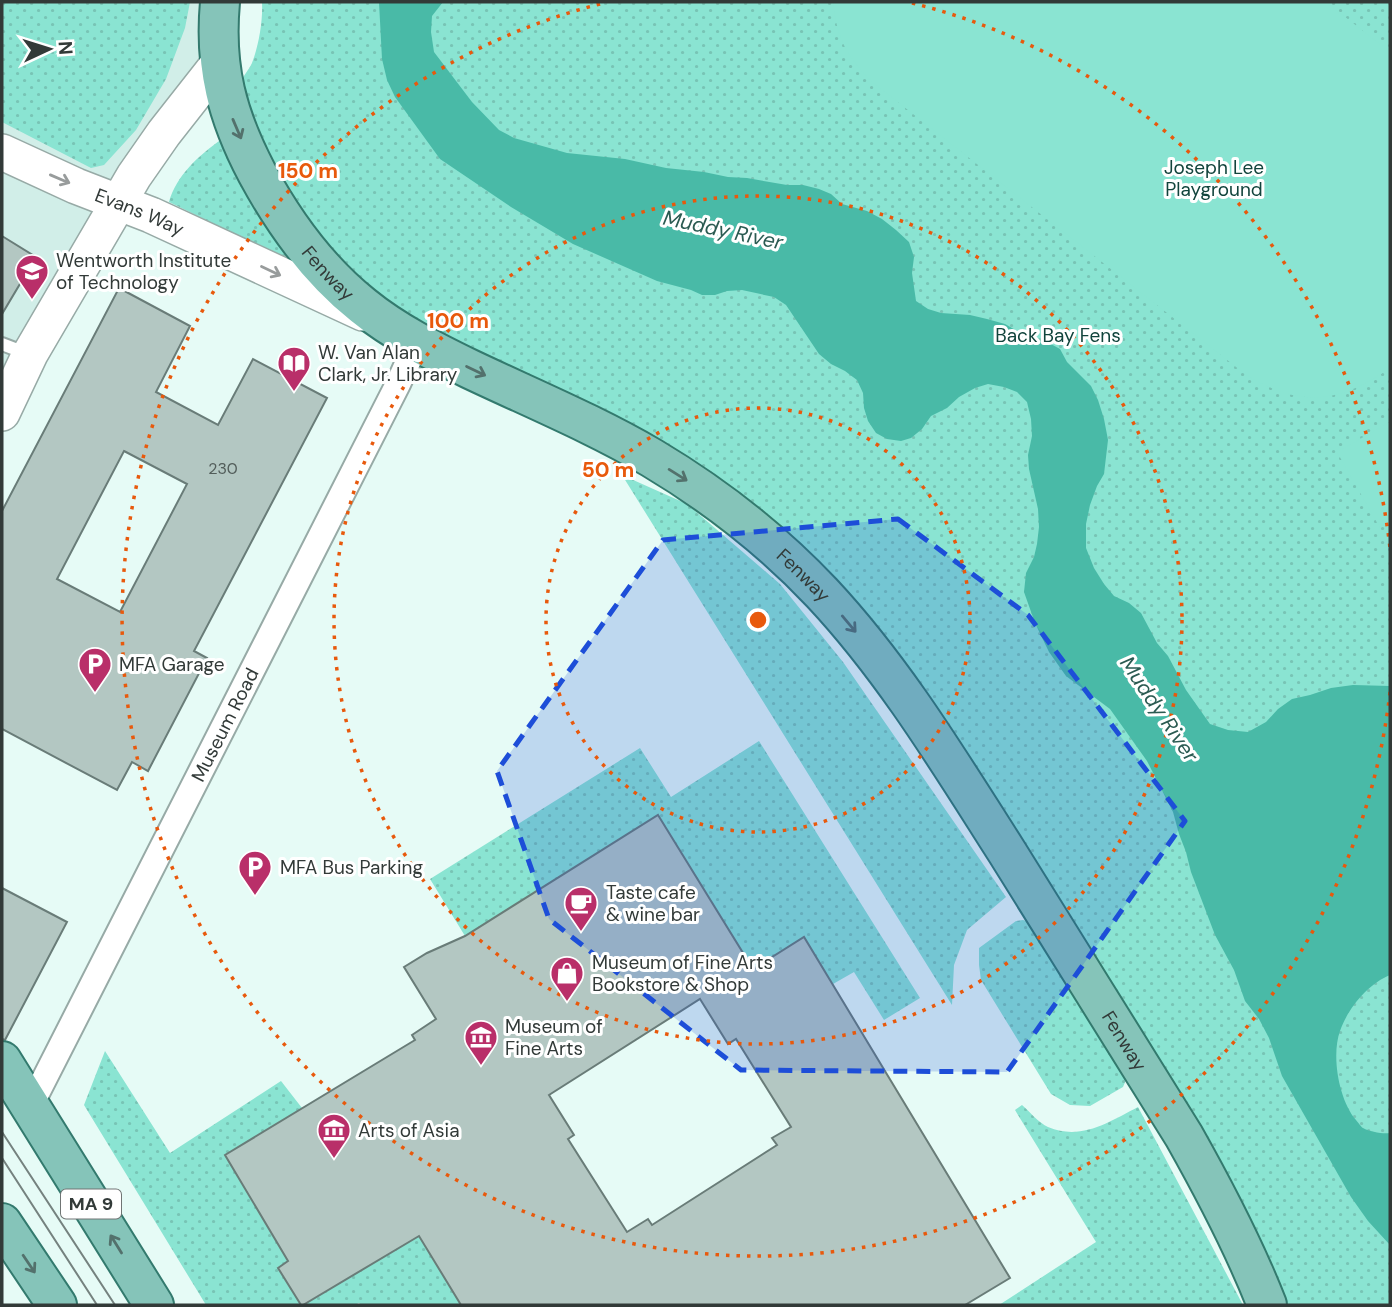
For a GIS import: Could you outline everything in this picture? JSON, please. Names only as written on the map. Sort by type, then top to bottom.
[{"type":"main road","name":"Fenway","points":[[220,2],[219,64],[232,118],[250,160],[277,208],[301,242],[340,285],[363,306],[404,334],[652,458],[724,506],[766,540],[831,603],[895,682],[935,740],[1122,1036],[1207,1176],[1240,1241],[1267,1305]]},
{"type":"main road","points":[[2,413],[16,349],[119,203],[144,161],[219,64]]},
{"type":"main road","name":"Evans Way","points":[[2,152],[151,215],[404,334]]},
{"type":"main road","name":"MA 9","points":[[2,1061],[154,1305]]},
{"type":"main road","points":[[2,1223],[57,1305]]},
{"type":"street","name":"Museum Road","points":[[30,1107],[398,384],[404,334]]},
{"type":"highlighted area","points":[[898,519],[1028,615],[1185,821],[1007,1072],[741,1070],[549,919],[497,771],[663,540]]},
{"type":"shaded area","points":[[2,2],[220,2],[218,41],[2,413]]},
{"type":"green space","points":[[2,2],[190,2],[185,28],[166,79],[136,130],[104,165],[91,168],[2,122]]},
{"type":"green space","name":"Back Bay Fens","points":[[262,2],[1390,2],[1390,1305],[1288,1305],[1274,1269],[1230,1180],[1178,1090],[871,625],[503,367],[403,313],[325,246],[292,201],[251,122],[241,83],[257,48]]},
{"type":"green space","name":"Joseph Lee Playground","points":[[833,2],[1326,2],[1390,52],[1390,368],[1353,389],[1319,397],[1301,397],[1283,392],[1245,374],[876,85],[846,48],[837,27]]},
{"type":"green space","points":[[222,139],[297,264],[169,202],[177,183],[190,167]]},
{"type":"green space","points":[[1390,422],[1390,522],[1380,528],[1337,452]]},
{"type":"green space","points":[[622,475],[687,504],[780,584],[843,662],[1006,897],[967,930],[954,965],[952,1005]]},
{"type":"green space","points":[[759,741],[920,998],[884,1020],[854,972],[833,984],[804,937],[753,969],[658,815],[465,936],[430,879],[640,748],[671,797]]},
{"type":"green space","points":[[1016,921],[1029,922],[1125,1074],[1123,1087],[1090,1106],[1070,1105],[1051,1094],[981,980],[979,948]]},
{"type":"green space","points":[[105,1051],[170,1153],[281,1081],[302,1108],[225,1155],[288,1261],[278,1269],[301,1305],[206,1305],[84,1105]]},
{"type":"green space","points":[[1022,1105],[1048,1127],[1072,1132],[1094,1128],[1138,1107],[1243,1305],[999,1305],[1096,1242],[1015,1110]]},
{"type":"green space","points":[[419,1236],[461,1305],[303,1305]]},
{"type":"water","name":"Muddy River","points":[[379,2],[443,2],[432,16],[434,52],[472,102],[499,130],[514,138],[567,153],[625,159],[666,168],[819,189],[831,194],[842,204],[867,211],[882,219],[909,242],[914,257],[912,273],[916,301],[928,309],[941,313],[970,315],[1005,324],[1033,340],[1049,343],[1060,349],[1067,362],[1091,386],[1104,419],[1108,440],[1104,474],[1090,505],[1086,524],[1086,548],[1094,568],[1114,596],[1141,613],[1186,690],[1210,724],[1228,730],[1248,732],[1266,722],[1292,699],[1353,685],[1390,686],[1390,975],[1374,984],[1354,1006],[1340,1031],[1336,1053],[1341,1090],[1356,1120],[1369,1131],[1390,1133],[1390,1245],[1351,1197],[1282,1076],[1269,1038],[1245,1001],[1234,970],[1215,935],[1191,872],[1173,812],[1147,761],[1110,709],[1066,676],[1049,652],[1035,623],[1024,592],[1026,573],[1034,557],[1039,527],[1029,469],[1028,455],[1032,436],[1027,402],[1017,392],[988,384],[975,388],[931,416],[911,438],[901,441],[887,439],[876,433],[868,421],[863,393],[857,380],[819,354],[786,305],[774,297],[742,290],[702,295],[657,281],[573,244],[511,207],[440,159],[395,97],[387,80],[382,59]]},
{"type":"building","points":[[2,236],[36,257],[2,314]]},
{"type":"building","points":[[119,288],[190,326],[156,392],[218,425],[253,359],[327,398],[194,651],[207,658],[148,771],[132,762],[117,790],[2,729],[2,511]],"holes":[[[124,451],[187,484],[120,612],[57,579]]]},
{"type":"building","name":"Museum of Fine Arts","points":[[658,815],[753,969],[804,937],[1010,1278],[965,1305],[461,1305],[419,1236],[301,1305],[278,1268],[288,1261],[225,1155],[415,1040],[412,1035],[436,1019],[404,967],[465,936]],"holes":[[[700,999],[728,1044],[736,1039],[791,1127],[772,1138],[777,1145],[652,1225],[648,1219],[627,1232],[568,1139],[574,1135],[549,1095]]]},
{"type":"building","points":[[2,888],[67,922],[5,1040],[2,1039]]},
{"type":"tram line","points":[[2,1132],[115,1305]]},
{"type":"tram line","points":[[2,1158],[97,1305]]},
{"type":"place","name":"Wentworth Institute of Technology","points":[[32,301]]},
{"type":"place","name":"W. Van Alan Clark, Jr. Library","points":[[294,393]]},
{"type":"place","name":"MFA Garage","points":[[95,694]]},
{"type":"place","name":"MFA Bus Parking","points":[[255,897]]},
{"type":"place","name":"Taste cafe & wine bar","points":[[581,933]]},
{"type":"place","name":"Museum of Fine Arts Bookstore & Shop","points":[[567,1003]]},
{"type":"place","name":"Museum of Fine Arts","points":[[481,1067]]},
{"type":"place","name":"Arts of Asia","points":[[334,1160]]}]
